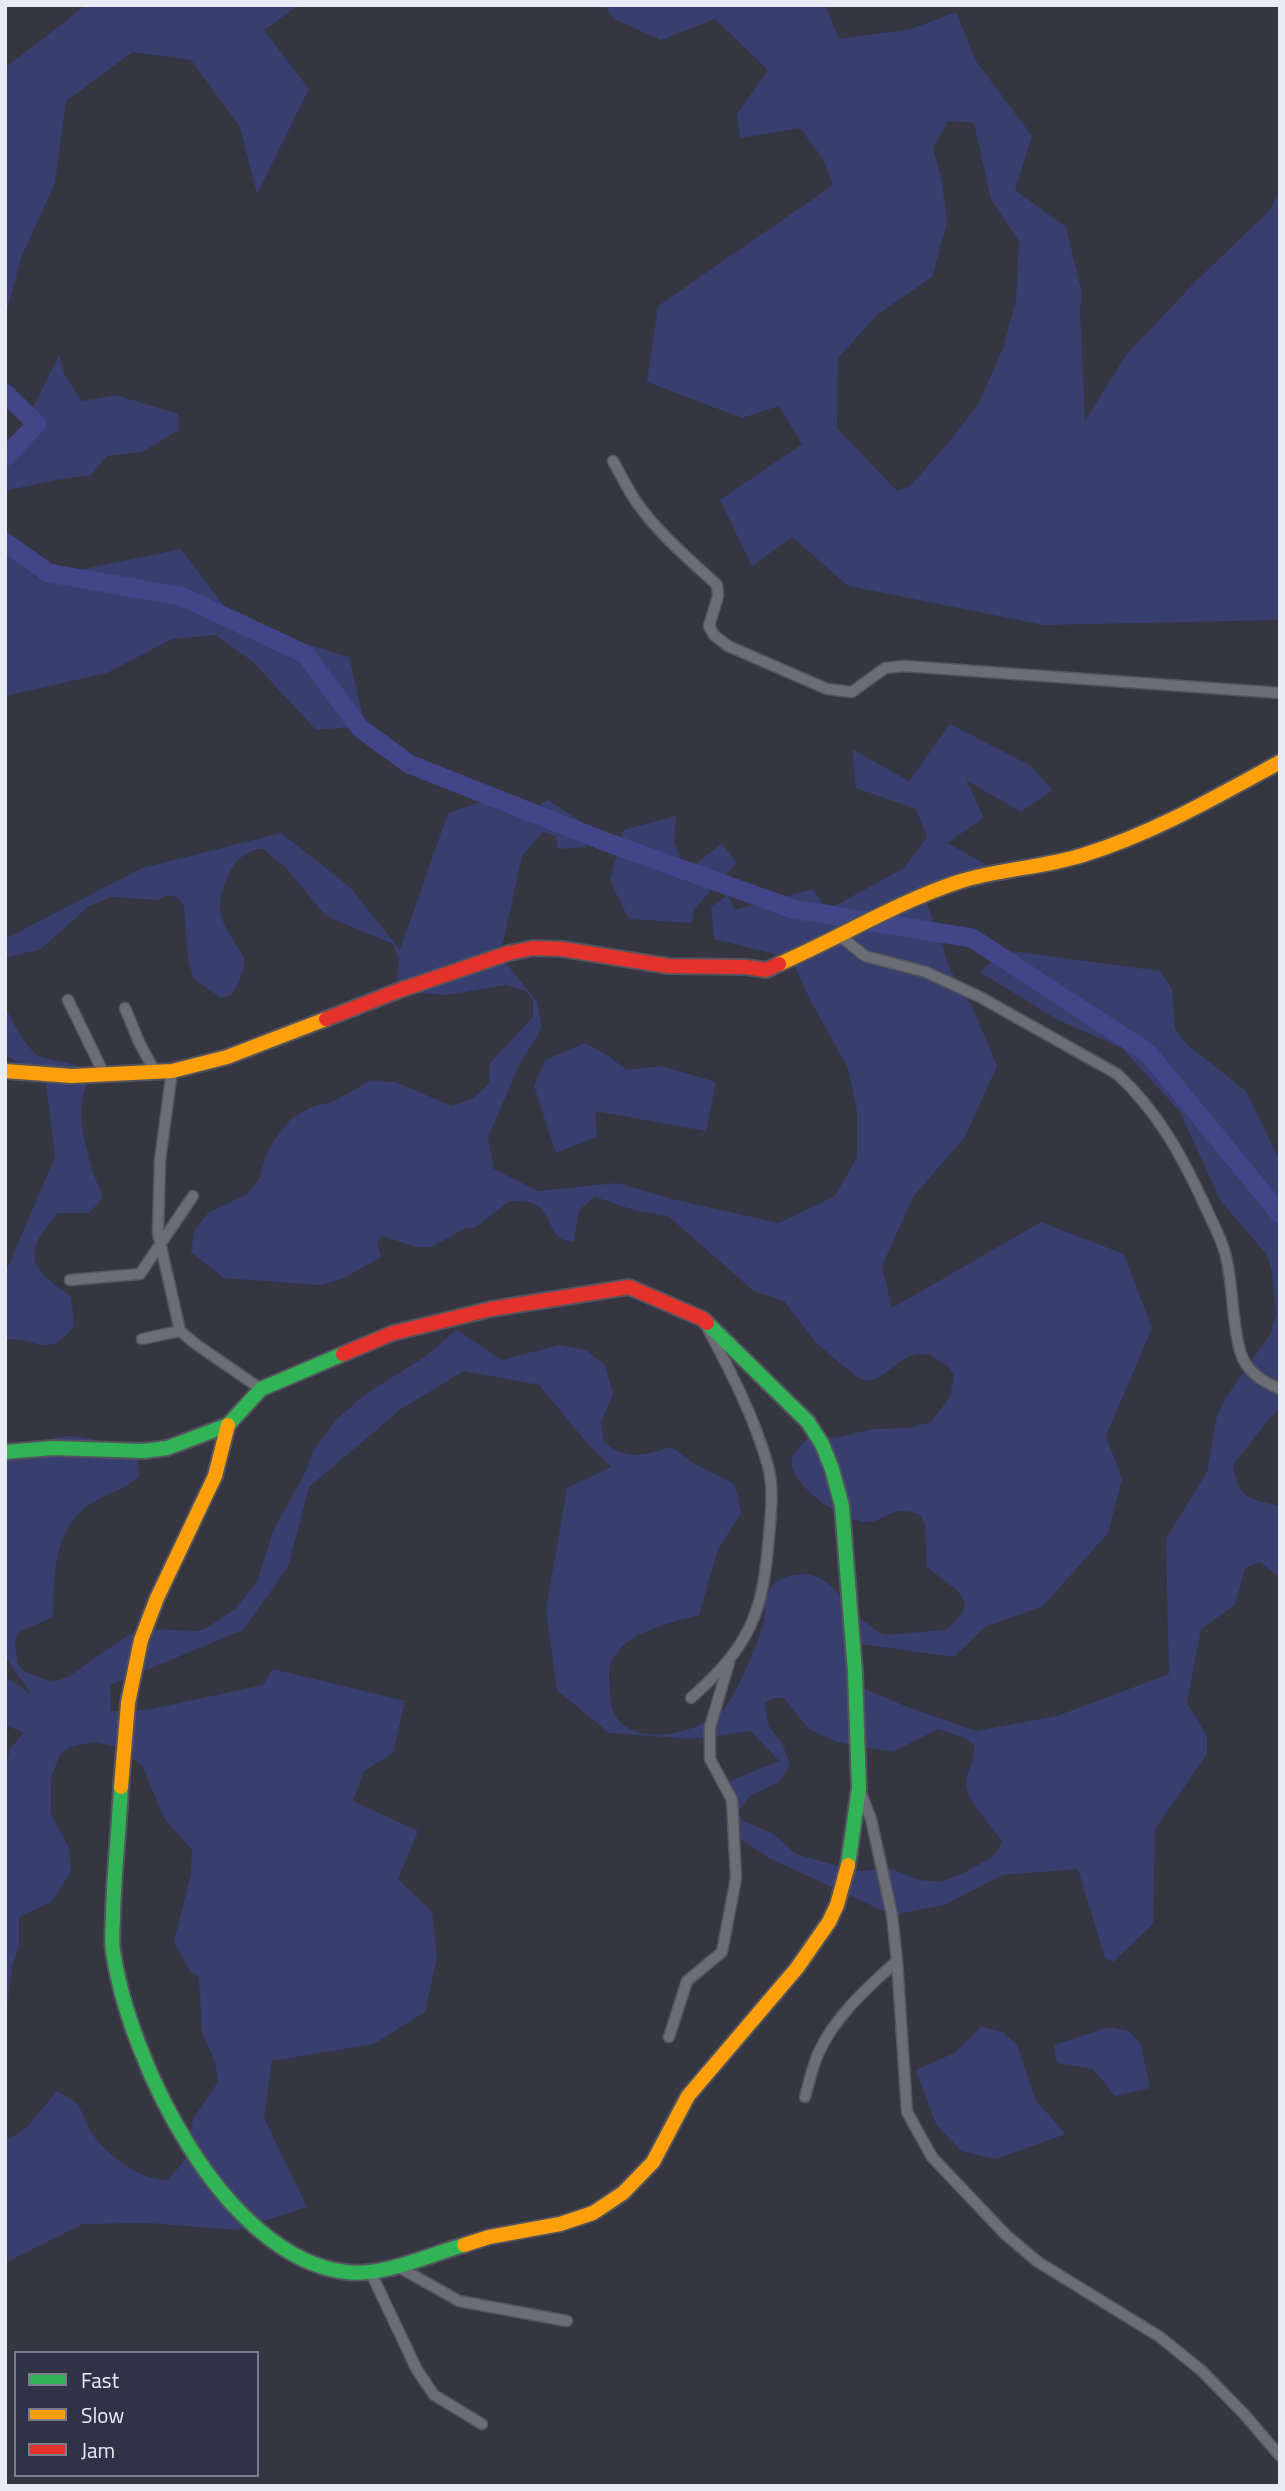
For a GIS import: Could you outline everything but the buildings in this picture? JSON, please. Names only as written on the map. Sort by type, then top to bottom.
[{"type":"street","points":[[613,461],[635,501],[648,518],[668,541],[717,585],[718,596],[709,626],[714,635],[728,646],[827,689],[852,691],[886,668],[904,666],[1280,693]]},
{"type":"street","points":[[5,1071],[105,1076],[172,1071],[227,1057],[400,990],[509,953],[533,948],[562,949],[668,966],[746,967],[766,970],[898,907],[960,882],[1081,856],[1134,837],[1206,803],[1280,762]]},
{"type":"street","points":[[840,936],[865,956],[926,972],[980,997],[1117,1074],[1131,1087],[1162,1124],[1182,1159],[1223,1247],[1242,1355],[1250,1371],[1265,1383],[1280,1389]]},
{"type":"street","points":[[68,1000],[105,1076]]},
{"type":"street","points":[[125,1008],[155,1072]]},
{"type":"street","points":[[172,1071],[160,1160],[158,1233],[159,1248],[180,1331],[261,1389]]},
{"type":"street","points":[[70,1280],[140,1274],[193,1196]]},
{"type":"street","points":[[5,1452],[53,1448],[144,1451],[167,1448],[228,1425],[261,1389],[393,1332],[491,1309],[629,1287],[703,1319],[808,1422],[822,1444],[842,1506],[849,1586],[859,1788],[850,1856],[837,1905],[829,1922],[797,1968],[688,2096],[666,2141],[640,2177],[623,2193],[593,2213],[560,2224],[489,2237],[371,2273],[328,2271],[305,2262],[260,2230],[201,2168],[157,2088],[137,2038],[113,1954],[114,1874],[126,1716],[141,1639],[216,1475],[228,1425]]},
{"type":"street","points":[[691,1698],[730,1659],[756,1618],[766,1576],[772,1502],[767,1464],[749,1415],[703,1319]]},
{"type":"street","points":[[142,1339],[180,1331]]},
{"type":"street","points":[[669,2037],[687,1981],[722,1952],[736,1878],[732,1800],[710,1759],[710,1727],[730,1659]]},
{"type":"street","points":[[859,1788],[871,1819],[891,1915],[897,1961],[907,2112],[932,2157],[1006,2235],[1038,2262],[1160,2337],[1202,2371],[1280,2456]]},
{"type":"street","points":[[805,2097],[818,2054],[831,2032],[845,2012],[897,1961]]},
{"type":"street","points":[[397,2266],[458,2301],[567,2321]]},
{"type":"street","points":[[371,2273],[417,2371],[434,2395],[482,2424]]},
{"type":"shaded area","points":[[86,5],[299,5],[264,30],[309,89],[257,194],[240,127],[191,60],[133,52],[66,101],[55,183],[21,258],[5,319],[5,68]]},
{"type":"shaded area","points":[[604,5],[825,5],[839,39],[911,29],[956,12],[976,61],[1032,136],[1015,190],[1066,227],[1082,294],[1080,310],[1085,421],[1126,355],[1196,281],[1271,209],[1280,189],[1280,620],[1043,625],[848,586],[792,537],[752,566],[720,500],[802,444],[779,406],[742,418],[647,382],[658,306],[833,185],[823,159],[800,128],[740,138],[737,114],[768,70],[715,19],[661,40],[614,19]],"holes":[[[948,121],[974,123],[991,199],[1019,241],[1016,300],[1003,348],[978,405],[909,487],[897,491],[837,428],[838,358],[878,314],[932,277],[947,223],[942,182],[933,148]]]},
{"type":"shaded area","points":[[59,355],[65,376],[82,401],[116,395],[178,414],[179,430],[142,452],[107,456],[91,475],[5,491],[5,442],[19,435]]},
{"type":"shaded area","points":[[5,535],[35,577],[181,549],[236,622],[349,657],[365,726],[316,730],[252,661],[215,635],[172,639],[107,673],[5,696]]},
{"type":"shaded area","points":[[950,724],[1031,766],[1052,790],[1021,812],[966,780],[984,818],[947,843],[985,864],[925,898],[950,969],[974,1011],[997,1066],[965,1137],[913,1197],[882,1266],[892,1308],[1041,1222],[1124,1254],[1152,1328],[1106,1436],[1122,1479],[1108,1533],[1043,1606],[985,1627],[954,1657],[853,1643],[855,1685],[976,1731],[1057,1716],[1169,1674],[1166,1539],[1207,1472],[1217,1416],[1225,1399],[1271,1333],[1276,1313],[1272,1272],[1267,1255],[1220,1200],[1180,1112],[1122,1048],[1056,1019],[980,972],[997,956],[1019,952],[1160,971],[1172,989],[1175,1028],[1185,1043],[1246,1091],[1280,1161],[1280,1409],[1268,1420],[1233,1465],[1238,1485],[1247,1496],[1280,1506],[1280,1578],[1260,1562],[1245,1568],[1235,1605],[1201,1629],[1187,1703],[1207,1736],[1207,1754],[1155,1829],[1153,1924],[1113,1962],[1105,1958],[1078,1869],[1003,1875],[944,1905],[892,1915],[769,1858],[727,1830],[725,1783],[779,1761],[751,1731],[691,1739],[609,1733],[557,1690],[546,1610],[567,1488],[611,1467],[588,1444],[539,1385],[464,1371],[401,1409],[309,1487],[288,1567],[243,1630],[110,1685],[111,1711],[146,1710],[263,1685],[273,1669],[405,1701],[393,1753],[364,1771],[353,1801],[418,1831],[398,1879],[432,1912],[437,1957],[425,2012],[374,2044],[272,2061],[264,2118],[307,2207],[237,2230],[148,2223],[83,2224],[5,2263],[5,2135],[10,2139],[28,2126],[57,2091],[76,2103],[91,2132],[124,2165],[156,2179],[168,2180],[189,2152],[193,2119],[218,2082],[215,2061],[202,2033],[199,1977],[190,1971],[174,1942],[191,1874],[192,1850],[164,1818],[142,1765],[114,1746],[93,1742],[70,1747],[60,1754],[51,1778],[51,1814],[69,1848],[71,1872],[51,1902],[19,1917],[19,1947],[12,1967],[5,2024],[5,1772],[10,1748],[24,1733],[5,1725],[5,1676],[32,1695],[5,1657],[5,1442],[16,1451],[68,1436],[137,1451],[139,1476],[82,1510],[64,1536],[56,1567],[53,1617],[19,1632],[15,1643],[18,1664],[25,1672],[53,1682],[68,1677],[128,1635],[152,1629],[197,1631],[207,1628],[236,1608],[257,1582],[273,1531],[306,1471],[314,1450],[335,1421],[363,1396],[423,1358],[457,1330],[502,1360],[559,1345],[586,1350],[605,1365],[613,1394],[601,1422],[604,1442],[620,1452],[636,1455],[671,1447],[695,1464],[735,1484],[741,1513],[718,1549],[699,1615],[647,1631],[623,1646],[615,1655],[609,1669],[610,1692],[613,1712],[623,1725],[638,1732],[656,1735],[676,1733],[712,1718],[725,1707],[741,1679],[758,1639],[764,1621],[764,1602],[768,1592],[781,1578],[801,1574],[824,1580],[858,1616],[883,1634],[946,1630],[963,1613],[965,1603],[958,1591],[927,1567],[925,1524],[921,1515],[899,1511],[868,1522],[847,1517],[812,1495],[796,1476],[792,1466],[792,1458],[807,1439],[841,1437],[872,1429],[909,1428],[931,1422],[950,1397],[954,1375],[949,1367],[930,1355],[919,1354],[909,1356],[876,1379],[866,1381],[857,1377],[817,1344],[784,1301],[754,1291],[668,1216],[634,1210],[595,1197],[579,1210],[574,1242],[559,1237],[554,1232],[540,1208],[530,1202],[510,1201],[475,1228],[465,1228],[432,1247],[416,1247],[382,1236],[377,1242],[381,1257],[342,1279],[319,1285],[224,1278],[191,1252],[195,1230],[208,1213],[247,1194],[260,1178],[265,1157],[275,1139],[291,1119],[311,1107],[332,1102],[370,1081],[395,1082],[452,1106],[472,1099],[489,1084],[490,1063],[533,1017],[533,1000],[526,991],[506,985],[447,995],[401,992],[396,989],[399,960],[393,944],[326,916],[286,868],[263,849],[249,852],[238,860],[227,878],[221,896],[223,921],[244,959],[242,974],[231,995],[221,998],[194,979],[188,960],[184,906],[178,898],[168,895],[158,900],[111,897],[88,907],[41,949],[5,958],[5,939],[142,868],[281,833],[350,887],[400,950],[448,813],[489,799],[519,816],[548,800],[597,832],[585,847],[558,849],[555,836],[543,832],[522,856],[500,956],[537,1001],[542,1028],[521,1061],[488,1137],[494,1169],[538,1191],[617,1183],[676,1200],[779,1223],[835,1196],[857,1157],[857,1111],[848,1068],[810,1000],[791,958],[714,939],[711,907],[728,895],[735,910],[813,889],[827,910],[904,868],[927,837],[916,809],[856,788],[852,749],[909,781]],"holes":[[[774,1698],[784,1698],[809,1729],[837,1742],[893,1752],[938,1729],[967,1739],[974,1745],[966,1780],[967,1791],[975,1806],[1003,1842],[992,1857],[941,1882],[920,1880],[891,1869],[855,1871],[796,1854],[772,1833],[743,1821],[738,1812],[750,1796],[779,1782],[790,1765],[783,1745],[768,1725],[765,1703]]]},
{"type":"shaded area","points":[[676,816],[674,843],[687,871],[722,843],[737,863],[694,909],[692,923],[629,919],[610,881],[623,830]]},
{"type":"shaded area","points":[[5,1006],[20,1034],[36,1054],[84,1069],[86,1086],[81,1106],[83,1134],[91,1167],[103,1198],[89,1213],[58,1213],[46,1227],[35,1249],[38,1268],[71,1296],[74,1328],[58,1342],[50,1345],[17,1339],[5,1341],[5,1274],[55,1157],[45,1074],[21,1065],[5,1054]]},
{"type":"shaded area","points":[[585,1043],[627,1070],[662,1066],[716,1082],[706,1131],[595,1111],[597,1137],[556,1153],[534,1086],[545,1060]]},
{"type":"shaded area","points":[[981,2027],[1003,2032],[1017,2045],[1036,2101],[1066,2134],[995,2159],[961,2151],[936,2124],[916,2070],[954,2053]]},
{"type":"shaded area","points":[[1109,2027],[1129,2031],[1141,2045],[1150,2088],[1115,2096],[1093,2069],[1057,2063],[1054,2045]]},
{"type":"waterway","points":[[5,393],[37,424],[5,457]]},
{"type":"waterway","points":[[5,542],[48,573],[181,596],[305,654],[360,728],[409,764],[606,842],[793,909],[972,938],[1148,1053],[1280,1214]]},
{"type":"traffic: fast","points":[[707,1323],[808,1422],[822,1444],[842,1506],[855,1672],[859,1788],[848,1865]]},
{"type":"traffic: fast","points":[[5,1452],[53,1448],[144,1451],[167,1448],[228,1425],[261,1389],[343,1354]]},
{"type":"traffic: fast","points":[[121,1787],[112,1937],[123,1995],[139,2045],[161,2097],[189,2147],[222,2193],[260,2231],[301,2258],[346,2272],[360,2273],[390,2268],[464,2245]]},
{"type":"traffic: slow","points":[[779,964],[935,890],[989,874],[1052,863],[1134,837],[1280,762]]},
{"type":"traffic: slow","points":[[5,1071],[72,1076],[172,1071],[227,1057],[326,1019]]},
{"type":"traffic: slow","points":[[121,1787],[128,1703],[141,1640],[157,1598],[215,1476],[228,1425]]},
{"type":"traffic: slow","points":[[464,2245],[489,2237],[560,2224],[593,2213],[623,2193],[653,2162],[688,2096],[797,1968],[829,1922],[837,1905],[848,1865]]},
{"type":"traffic: jam","points":[[326,1019],[400,990],[509,953],[533,948],[562,949],[668,966],[746,967],[766,970],[779,964]]},
{"type":"traffic: jam","points":[[343,1354],[393,1333],[491,1309],[629,1287],[707,1323]]}]
